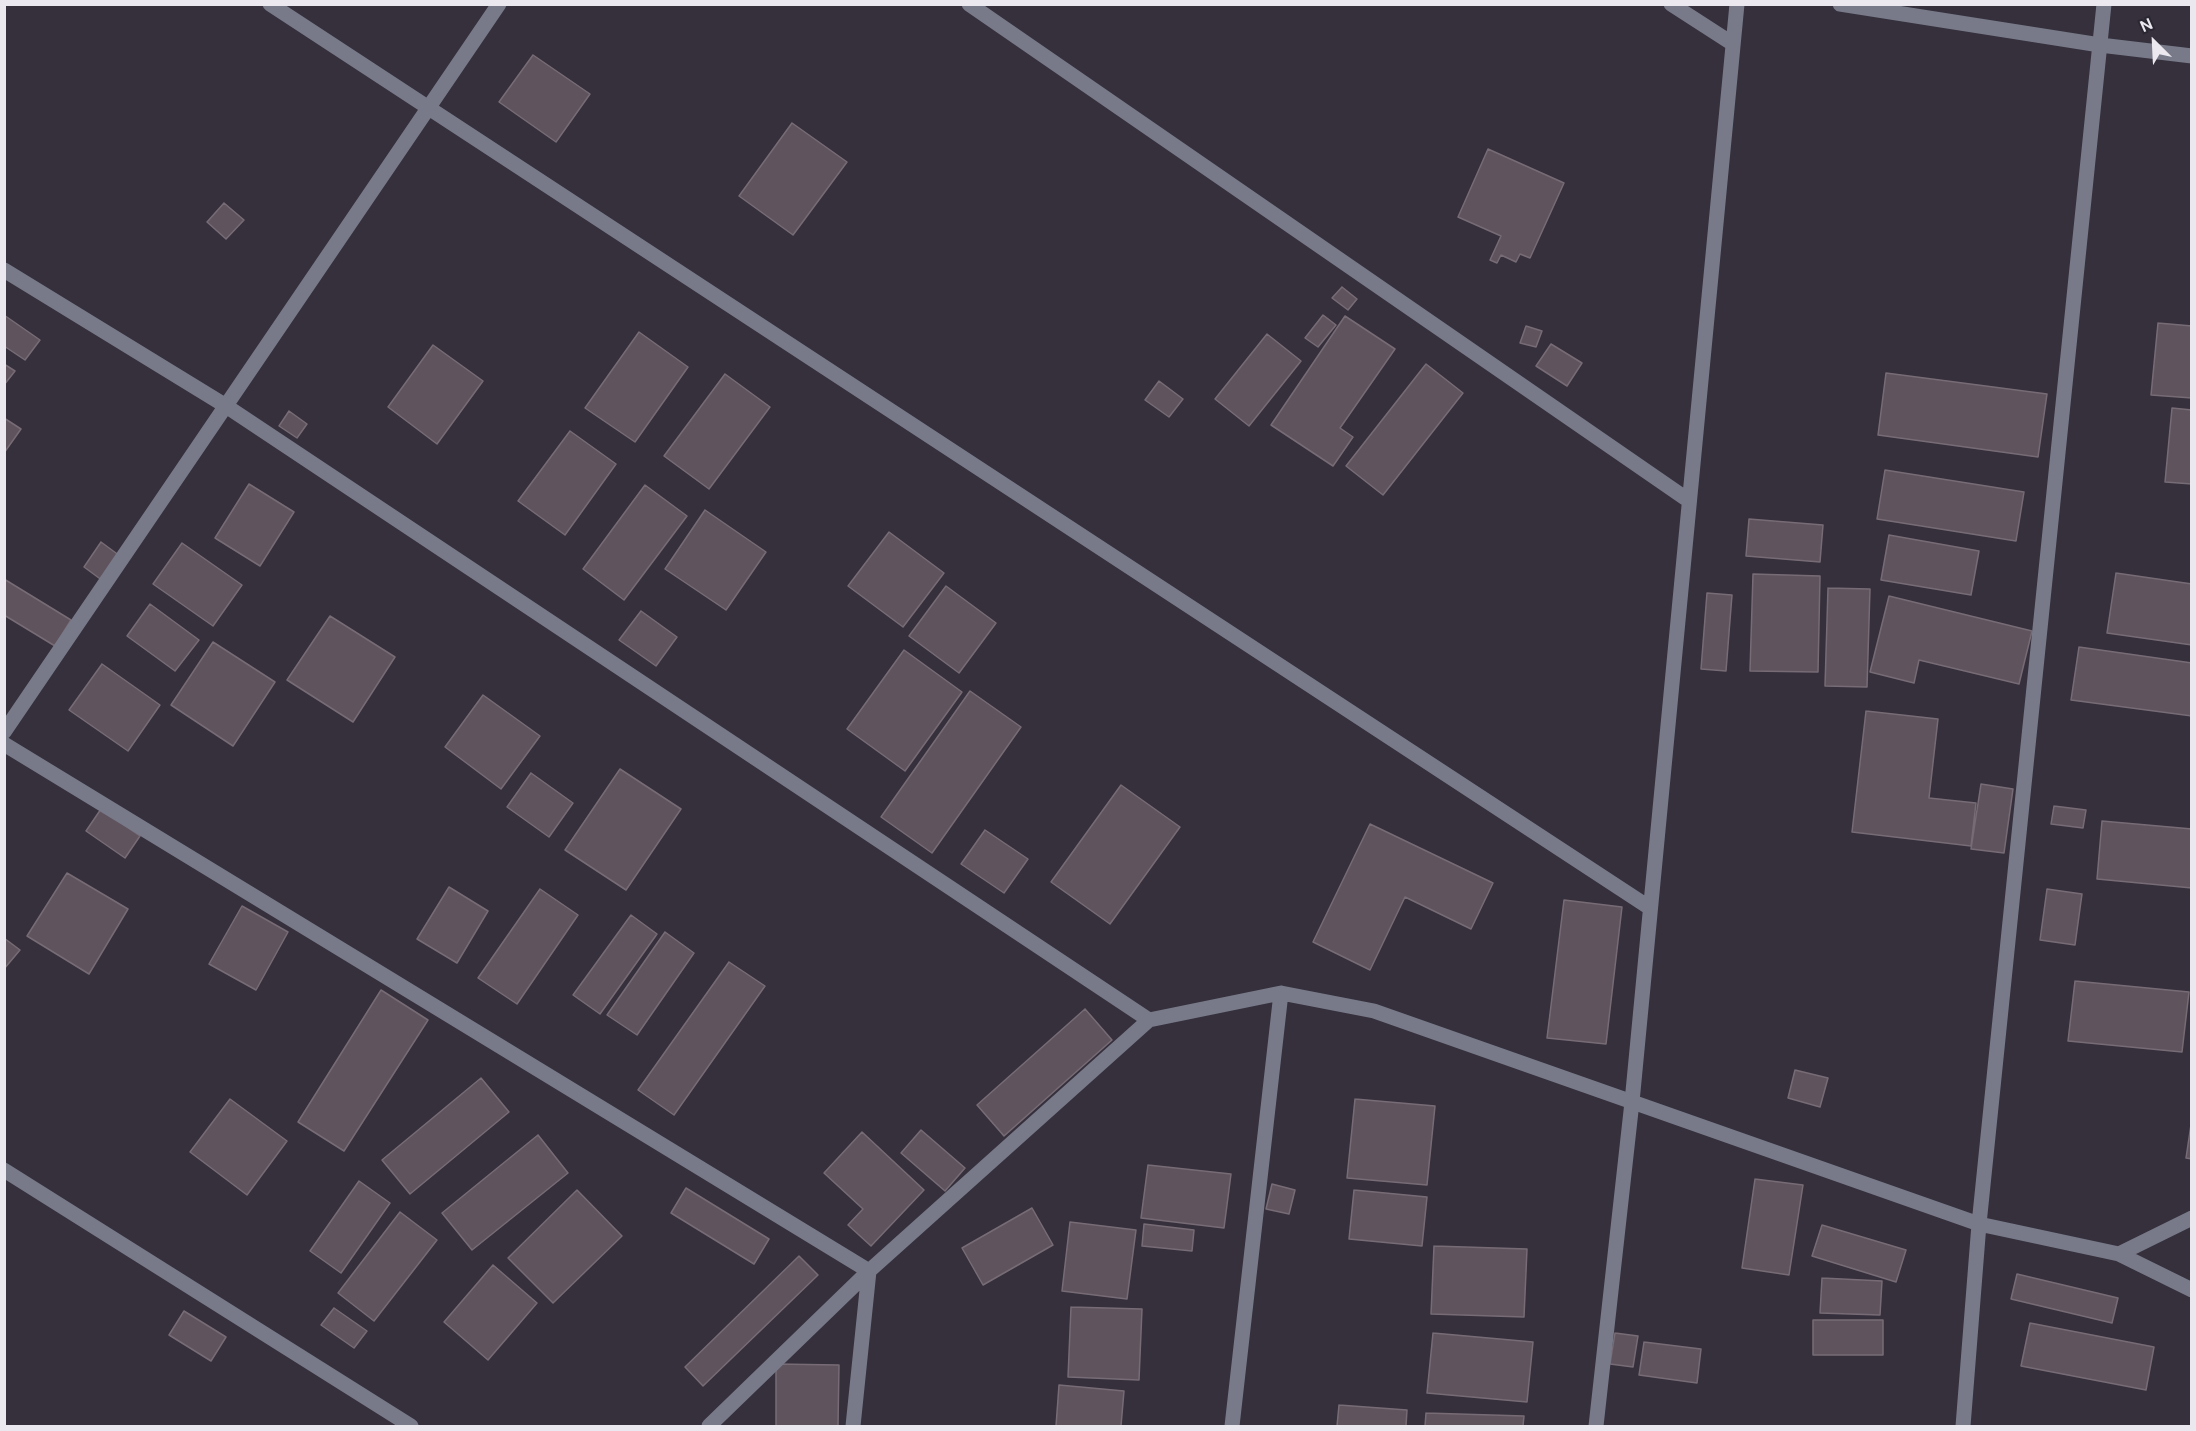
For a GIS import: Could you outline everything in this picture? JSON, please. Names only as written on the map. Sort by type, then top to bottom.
[{"type":"street","points":[[270,4],[1650,908]]},
{"type":"street","points":[[4,732],[499,4]]},
{"type":"street","points":[[969,4],[1688,500]]},
{"type":"street","points":[[1671,4],[1733,44]]},
{"type":"street","points":[[1596,1426],[1632,1102],[1737,4]]},
{"type":"street","points":[[1840,4],[2100,45],[2192,56]]},
{"type":"street","points":[[1963,1426],[1979,1224],[2104,4]]},
{"type":"street","points":[[4,270],[226,406],[1149,1020]]},
{"type":"street","points":[[4,744],[869,1271]]},
{"type":"street","points":[[1232,1426],[1281,993]]},
{"type":"street","points":[[709,1426],[869,1271],[1149,1020],[1281,993],[1374,1011],[1979,1224],[2119,1254],[2192,1290]]},
{"type":"street","points":[[4,1170],[411,1426]]},
{"type":"street","points":[[2119,1254],[2192,1218]]},
{"type":"street","points":[[853,1426],[869,1271]]},
{"type":"building","points":[[533,55],[590,94],[556,142],[499,102]]},
{"type":"building","points":[[792,123],[847,162],[793,235],[739,196]]},
{"type":"building","points":[[1488,149],[1564,183],[1530,258],[1520,254],[1516,262],[1501,255],[1497,263],[1490,260],[1501,236],[1458,217]]},
{"type":"building","points":[[224,203],[244,220],[226,239],[207,222]]},
{"type":"building","points":[[1342,287],[1357,299],[1348,310],[1332,298]]},
{"type":"building","points":[[4,315],[40,340],[25,360],[4,346]]},
{"type":"building","points":[[1323,315],[1336,325],[1318,347],[1305,338]]},
{"type":"building","points":[[1345,316],[1395,349],[1340,428],[1353,437],[1333,466],[1271,425]]},
{"type":"building","points":[[2158,323],[2192,326],[2192,398],[2151,395]]},
{"type":"building","points":[[1526,326],[1542,331],[1536,347],[1520,343]]},
{"type":"building","points":[[639,332],[688,367],[635,442],[585,408]]},
{"type":"building","points":[[1267,334],[1301,361],[1249,426],[1215,399]]},
{"type":"building","points":[[1551,344],[1582,363],[1567,386],[1536,366]]},
{"type":"building","points":[[433,345],[483,381],[437,444],[388,407]]},
{"type":"building","points":[[4,364],[15,371],[4,385]]},
{"type":"building","points":[[1426,364],[1463,393],[1383,495],[1346,466]]},
{"type":"building","points":[[1886,373],[2047,394],[2038,457],[1878,435]]},
{"type":"building","points":[[725,374],[770,407],[709,489],[664,456]]},
{"type":"building","points":[[1159,381],[1183,399],[1169,417],[1145,400]]},
{"type":"building","points":[[2172,408],[2192,410],[2192,484],[2165,482]]},
{"type":"building","points":[[289,411],[307,424],[297,438],[279,426]]},
{"type":"building","points":[[4,418],[21,429],[4,453]]},
{"type":"building","points":[[570,431],[616,464],[565,535],[518,501]]},
{"type":"building","points":[[1885,470],[2024,492],[2016,541],[1877,519]]},
{"type":"building","points":[[249,484],[294,512],[260,566],[215,538]]},
{"type":"building","points":[[645,485],[687,516],[624,600],[583,569]]},
{"type":"building","points":[[705,510],[766,552],[726,610],[665,569]]},
{"type":"building","points":[[1749,519],[1823,525],[1820,562],[1746,556]]},
{"type":"building","points":[[889,532],[944,573],[903,627],[848,586]]},
{"type":"building","points":[[1889,535],[1979,551],[1971,595],[1881,580]]},
{"type":"building","points":[[101,542],[120,556],[103,581],[84,567]]},
{"type":"building","points":[[182,543],[242,585],[213,626],[153,584]]},
{"type":"building","points":[[2116,573],[2192,584],[2192,645],[2107,633]]},
{"type":"building","points":[[1753,574],[1820,576],[1818,672],[1750,671]]},
{"type":"building","points":[[4,579],[71,620],[55,646],[4,615]]},
{"type":"building","points":[[946,586],[996,623],[959,673],[909,636]]},
{"type":"building","points":[[1828,588],[1870,589],[1867,687],[1825,686]]},
{"type":"building","points":[[1707,593],[1732,595],[1726,671],[1701,669]]},
{"type":"building","points":[[1889,596],[2032,631],[2019,684],[1919,660],[1914,683],[1870,672]]},
{"type":"building","points":[[150,604],[199,640],[175,671],[127,636]]},
{"type":"building","points":[[641,611],[677,637],[656,666],[619,640]]},
{"type":"building","points":[[330,616],[395,657],[353,722],[287,680]]},
{"type":"building","points":[[213,642],[275,682],[233,746],[171,705]]},
{"type":"building","points":[[2079,647],[2192,663],[2192,716],[2071,700]]},
{"type":"building","points":[[904,650],[962,692],[905,771],[847,729]]},
{"type":"building","points":[[102,664],[160,705],[128,751],[69,710]]},
{"type":"building","points":[[970,691],[1021,727],[932,853],[881,817]]},
{"type":"building","points":[[483,695],[540,736],[501,789],[445,747]]},
{"type":"building","points":[[1866,711],[1938,719],[1929,798],[1976,803],[1971,846],[1852,832]]},
{"type":"building","points":[[620,769],[681,809],[626,890],[565,850]]},
{"type":"building","points":[[531,773],[573,803],[549,837],[507,807]]},
{"type":"building","points":[[1981,784],[2013,789],[2004,853],[1971,849]]},
{"type":"building","points":[[1121,785],[1180,827],[1110,924],[1051,882]]},
{"type":"building","points":[[2054,806],[2086,810],[2083,828],[2051,824]]},
{"type":"building","points":[[101,809],[140,836],[125,858],[86,831]]},
{"type":"building","points":[[2102,821],[2192,829],[2192,888],[2097,879]]},
{"type":"building","points":[[1370,824],[1493,883],[1471,929],[1405,897],[1370,970],[1313,942]]},
{"type":"building","points":[[985,830],[1028,859],[1004,893],[961,864]]},
{"type":"building","points":[[67,873],[128,909],[89,974],[27,936]]},
{"type":"building","points":[[449,887],[488,911],[457,963],[417,939]]},
{"type":"building","points":[[540,889],[578,915],[517,1004],[478,978]]},
{"type":"building","points":[[2047,889],[2082,894],[2075,945],[2040,940]]},
{"type":"building","points":[[1564,900],[1622,907],[1606,1044],[1547,1038]]},
{"type":"building","points":[[242,906],[288,932],[256,990],[209,964]]},
{"type":"building","points":[[631,915],[657,934],[600,1014],[573,995]]},
{"type":"building","points":[[665,932],[694,953],[637,1035],[607,1015]]},
{"type":"building","points":[[4,938],[20,950],[4,969]]},
{"type":"building","points":[[729,962],[765,986],[674,1115],[638,1090]]},
{"type":"building","points":[[2075,981],[2189,992],[2182,1052],[2068,1041]]},
{"type":"building","points":[[381,990],[428,1020],[344,1151],[298,1122]]},
{"type":"building","points":[[1085,1009],[1112,1040],[1004,1136],[977,1105]]},
{"type":"building","points":[[1795,1070],[1828,1078],[1820,1107],[1788,1098]]},
{"type":"building","points":[[481,1078],[509,1112],[410,1194],[382,1160]]},
{"type":"building","points":[[230,1099],[287,1141],[247,1195],[190,1152]]},
{"type":"building","points":[[1355,1099],[1435,1106],[1427,1185],[1347,1178]]},
{"type":"building","points":[[2192,1118],[2192,1159],[2186,1158]]},
{"type":"building","points":[[921,1130],[965,1168],[945,1191],[901,1153]]},
{"type":"building","points":[[862,1132],[924,1190],[871,1246],[848,1225],[863,1209],[824,1173]]},
{"type":"building","points":[[538,1135],[568,1173],[472,1250],[442,1213]]},
{"type":"building","points":[[1148,1165],[1231,1174],[1224,1228],[1141,1218]]},
{"type":"building","points":[[1755,1179],[1803,1185],[1789,1275],[1742,1268]]},
{"type":"building","points":[[359,1181],[390,1203],[341,1273],[310,1251]]},
{"type":"building","points":[[1272,1184],[1295,1190],[1289,1214],[1266,1209]]},
{"type":"building","points":[[686,1188],[769,1239],[754,1264],[671,1213]]},
{"type":"building","points":[[577,1190],[622,1236],[553,1303],[508,1258]]},
{"type":"building","points":[[1354,1190],[1427,1197],[1422,1246],[1349,1239]]},
{"type":"building","points":[[1032,1208],[1053,1245],[983,1285],[962,1248]]},
{"type":"building","points":[[400,1212],[437,1240],[374,1321],[338,1293]]},
{"type":"building","points":[[1070,1222],[1136,1230],[1127,1299],[1062,1291]]},
{"type":"building","points":[[1144,1224],[1194,1230],[1192,1251],[1142,1246]]},
{"type":"building","points":[[1822,1225],[1906,1250],[1896,1282],[1812,1256]]},
{"type":"building","points":[[1434,1246],[1527,1249],[1524,1317],[1431,1314]]},
{"type":"building","points":[[799,1256],[818,1275],[703,1386],[685,1367]]},
{"type":"building","points":[[493,1265],[537,1303],[488,1360],[444,1322]]},
{"type":"building","points":[[2017,1274],[2118,1298],[2112,1323],[2011,1299]]},
{"type":"building","points":[[1822,1278],[1882,1281],[1880,1315],[1820,1313]]},
{"type":"building","points":[[1071,1307],[1142,1309],[1139,1380],[1068,1377]]},
{"type":"building","points":[[334,1308],[367,1331],[354,1348],[321,1325]]},
{"type":"building","points":[[184,1311],[226,1337],[211,1361],[169,1335]]},
{"type":"building","points":[[1813,1320],[1883,1320],[1883,1355],[1813,1355]]},
{"type":"building","points":[[2030,1323],[2154,1347],[2146,1390],[2021,1366]]},
{"type":"building","points":[[1433,1333],[1533,1342],[1527,1402],[1427,1393]]},
{"type":"building","points":[[1615,1333],[1638,1336],[1633,1367],[1610,1364]]},
{"type":"building","points":[[1644,1342],[1701,1349],[1697,1383],[1639,1375]]},
{"type":"building","points":[[776,1364],[839,1365],[838,1426],[776,1426]]},
{"type":"building","points":[[1059,1385],[1124,1391],[1121,1426],[1056,1426]]},
{"type":"building","points":[[1339,1405],[1407,1410],[1406,1426],[1337,1426]]},
{"type":"building","points":[[1426,1413],[1524,1416],[1523,1426],[1425,1426]]}]
